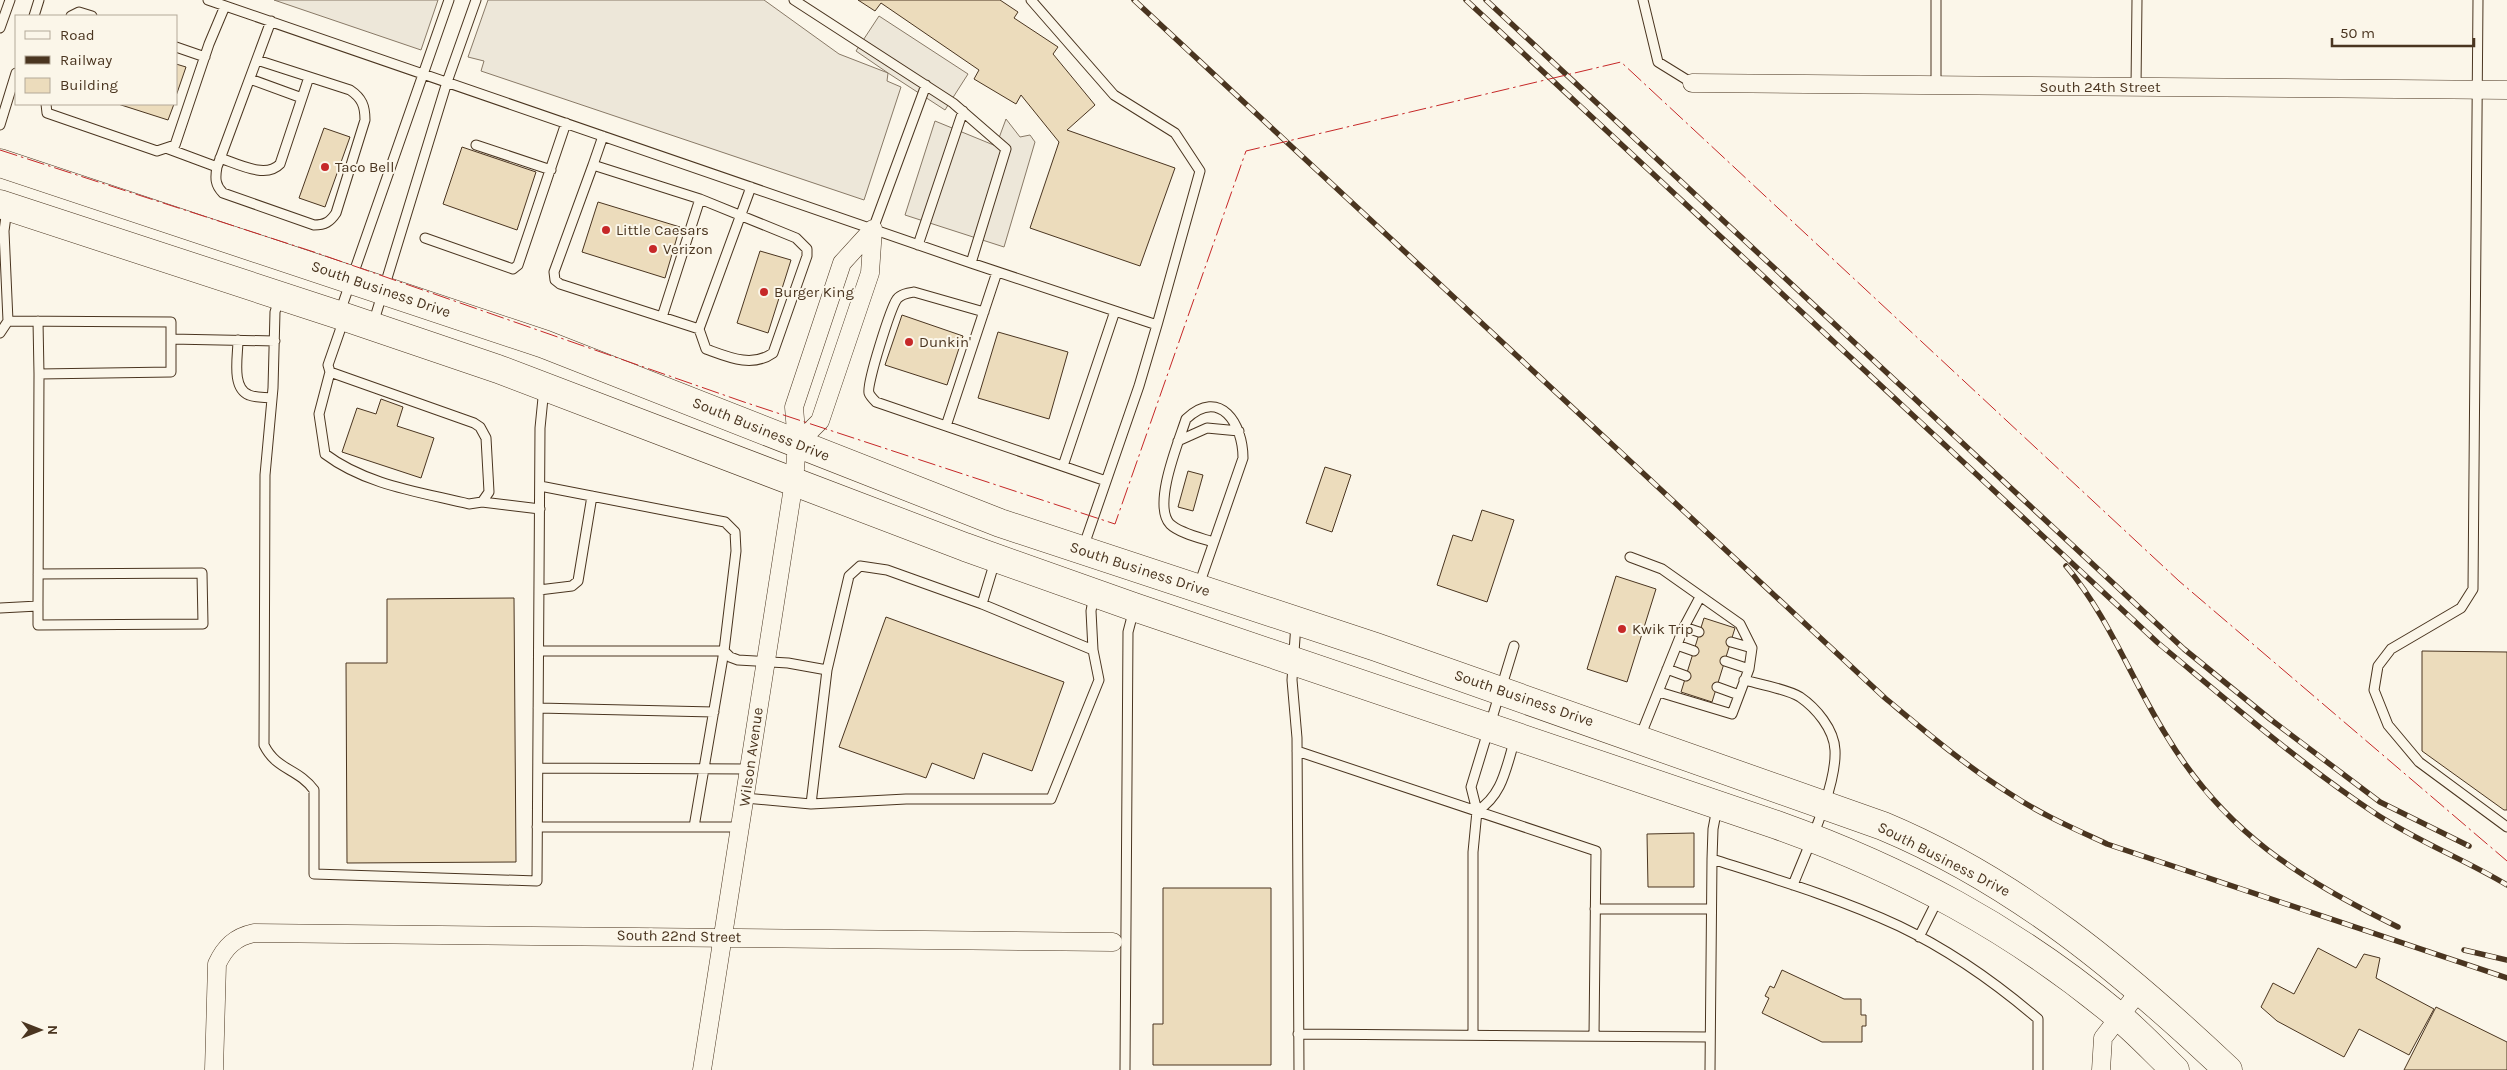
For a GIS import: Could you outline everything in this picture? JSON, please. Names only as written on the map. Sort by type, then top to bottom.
[{"type":"main road","name":"South Business Drive","points":[[0,163],[544,344],[1000,523],[1500,690],[1824,803],[1902,834],[2010,892],[2081,941],[2140,990],[2228,1070]]},
{"type":"main road","points":[[4,206],[342,316],[544,386],[996,558],[1134,607],[1811,837],[1862,857],[1970,910],[2034,953],[2118,1016],[2175,1070]]},
{"type":"street","name":"South 24th Street","points":[[1692,83],[2507,90]]},
{"type":"street","name":"Wilson Avenue","points":[[702,1070],[794,481],[797,444],[794,406],[842,263],[873,229]]},
{"type":"street","points":[[797,444],[820,421],[870,273],[873,229]]},
{"type":"street","name":"South 22nd Street","points":[[214,1070],[217,964],[223,951],[234,940],[245,934],[724,936],[1113,942]]},
{"type":"street","points":[[2101,1070],[2103,1038],[2118,1016],[2140,990]]},
{"type":"lane","points":[[0,28],[10,0]]},
{"type":"lane","points":[[34,15],[39,0]]},
{"type":"lane","points":[[208,0],[918,245],[1157,325]]},
{"type":"lane","points":[[449,0],[352,279],[328,365],[330,372],[320,414],[325,454],[340,465],[360,475],[387,484],[469,504],[482,502],[540,509]]},
{"type":"lane","points":[[372,327],[447,82],[476,0]]},
{"type":"lane","points":[[794,0],[926,85],[963,112],[1006,149],[971,263]]},
{"type":"lane","points":[[1031,0],[1114,95],[1175,133],[1200,171],[1157,325],[1082,550]]},
{"type":"lane","points":[[1643,0],[1658,62],[1692,83]]},
{"type":"lane","points":[[1936,0],[1936,85]]},
{"type":"lane","points":[[2136,87],[2137,0]]},
{"type":"lane","points":[[2478,0],[2473,588],[2461,608],[2391,649],[2378,666],[2374,690],[2388,726],[2419,762],[2507,826]]},
{"type":"lane","points":[[46,105],[47,113],[74,124],[157,151],[175,145],[205,57],[225,6]]},
{"type":"lane","points":[[73,15],[79,12],[89,15]]},
{"type":"lane","points":[[257,60],[350,90],[358,95],[365,106],[365,120],[336,213],[330,221],[323,225],[314,226],[223,193],[218,188],[215,178],[220,158],[271,22]]},
{"type":"lane","points":[[178,47],[205,57]]},
{"type":"lane","points":[[0,125],[15,76]]},
{"type":"lane","points":[[220,158],[265,172],[274,170],[280,164],[309,77]]},
{"type":"lane","points":[[250,79],[302,98]]},
{"type":"lane","points":[[873,229],[926,85]]},
{"type":"lane","points":[[918,245],[963,112]]},
{"type":"lane","points":[[425,238],[513,268],[518,265],[522,258],[566,123]]},
{"type":"lane","points":[[603,136],[554,272],[555,280],[560,284],[699,329]]},
{"type":"lane","points":[[476,145],[550,170]]},
{"type":"lane","points":[[166,148],[217,167]]},
{"type":"lane","points":[[593,165],[700,199],[741,216],[796,238],[807,249],[807,256],[773,353],[765,359],[743,362],[706,349],[699,329],[741,216],[751,186]]},
{"type":"lane","points":[[662,317],[700,199]]},
{"type":"lane","points":[[0,333],[8,321],[4,206]]},
{"type":"lane","points":[[946,426],[997,272]]},
{"type":"lane","points":[[984,312],[914,292],[904,294],[896,299],[869,382],[869,393],[876,402],[1106,481]]},
{"type":"lane","points":[[280,296],[275,312],[272,398],[265,475],[264,745],[276,764],[299,775],[314,790],[314,874],[537,881],[540,410],[544,386]]},
{"type":"lane","points":[[1063,466],[1115,311]]},
{"type":"lane","points":[[8,321],[171,322],[172,372],[39,374]]},
{"type":"lane","points":[[38,321],[39,374],[38,574],[38,625],[203,624],[202,573],[38,574]]},
{"type":"lane","points":[[171,339],[275,341]]},
{"type":"lane","points":[[238,340],[238,383],[240,390],[249,396],[272,398]]},
{"type":"lane","points":[[330,372],[474,423],[480,427],[486,438],[489,492],[482,502]]},
{"type":"lane","points":[[1198,588],[1243,458],[1243,444],[1235,421],[1228,413],[1215,407],[1204,408],[1186,419],[1178,441],[1163,499],[1164,514],[1170,525],[1213,542]]},
{"type":"lane","points":[[1178,441],[1207,428],[1239,431]]},
{"type":"lane","points":[[540,486],[725,522],[735,532],[736,551],[724,651],[694,827]]},
{"type":"lane","points":[[539,590],[572,586],[578,581],[592,496]]},
{"type":"lane","points":[[1630,557],[1662,569],[1740,624],[1752,648],[1748,669],[1732,714],[1659,692]]},
{"type":"lane","points":[[982,604],[996,558]]},
{"type":"lane","points":[[811,804],[827,670],[849,576],[860,566],[887,570],[982,604],[1093,650]]},
{"type":"lane","points":[[745,798],[811,804],[906,799],[1051,799],[1098,680],[1093,650],[1091,611],[1094,593]]},
{"type":"lane","points":[[1639,738],[1684,627],[1700,596]]},
{"type":"lane","points":[[0,608],[38,606]]},
{"type":"lane","points":[[1125,1070],[1128,632],[1134,607]]},
{"type":"lane","points":[[1296,621],[1293,661],[1297,751],[1298,1070]]},
{"type":"lane","points":[[1684,627],[1699,632]]},
{"type":"lane","points":[[1730,642],[1752,648]]},
{"type":"lane","points":[[1677,645],[1694,651]]},
{"type":"lane","points":[[1473,1035],[1473,852],[1477,811],[1472,796],[1472,782],[1514,646]]},
{"type":"lane","points":[[538,651],[724,651],[730,657],[738,660],[788,663],[827,670]]},
{"type":"lane","points":[[1725,661],[1748,669]]},
{"type":"lane","points":[[1667,669],[1686,676]]},
{"type":"lane","points":[[1744,680],[1799,696],[1822,718],[1832,735],[1835,749],[1832,782],[1793,885]]},
{"type":"lane","points":[[1717,686],[1739,695]]},
{"type":"lane","points":[[538,708],[714,712]]},
{"type":"lane","points":[[1477,811],[1489,803],[1498,791],[1516,737]]},
{"type":"lane","points":[[1297,751],[1596,851],[1594,1036]]},
{"type":"lane","points":[[538,768],[749,769]]},
{"type":"lane","points":[[1710,1070],[1712,859],[1713,829],[1718,805]]},
{"type":"lane","points":[[537,827],[741,827]]},
{"type":"lane","points":[[1712,859],[1793,885],[1861,910],[1946,951],[2009,994],[2038,1019],[2038,1070]]},
{"type":"lane","points":[[1919,937],[1940,894]]},
{"type":"lane","points":[[1595,910],[1711,909]]},
{"type":"lane","points":[[1298,1034],[1710,1036]]},
{"type":"shaded area","points":[[274,0],[438,0],[421,50]]},
{"type":"shaded area","points":[[488,0],[764,0],[839,54],[888,73],[887,81],[901,87],[864,200],[481,71],[484,61],[468,57]]},
{"type":"shaded area","points":[[879,16],[968,74],[945,110],[856,51]]},
{"type":"shaded area","points":[[1006,119],[1020,137],[1030,135],[1035,142],[1004,247],[905,215],[935,121],[996,146]]},
{"type":"building","points":[[858,0],[1000,0],[1018,12],[1014,18],[1058,47],[1053,54],[1095,105],[1067,130],[1175,168],[1140,266],[1030,228],[1059,142],[1021,95],[1016,104],[974,79],[979,70],[881,3],[875,11]]},
{"type":"building","points":[[178,65],[186,67],[178,90]]},
{"type":"building","points":[[121,105],[174,105],[168,120]]},
{"type":"building","name":"Taco Bell","points":[[324,128],[350,137],[325,207],[299,198]]},
{"type":"building","points":[[462,147],[536,172],[517,230],[443,204]]},
{"type":"building","points":[[598,202],[680,227],[665,278],[582,252]]},
{"type":"building","name":"Burger King","points":[[760,251],[791,260],[768,333],[737,323]]},
{"type":"building","points":[[902,315],[963,336],[947,385],[885,365]]},
{"type":"building","points":[[998,332],[1068,352],[1049,419],[978,398]]},
{"type":"building","points":[[381,399],[403,407],[397,426],[434,438],[421,478],[342,452],[357,408],[376,414]]},
{"type":"building","points":[[1325,467],[1351,475],[1332,532],[1306,523]]},
{"type":"building","points":[[1188,471],[1203,475],[1193,511],[1178,507]]},
{"type":"building","points":[[1482,510],[1514,520],[1487,602],[1437,585],[1453,535],[1472,541]]},
{"type":"building","name":"Kwik Trip","points":[[1616,576],[1656,589],[1627,682],[1587,669]]},
{"type":"building","points":[[514,598],[516,862],[347,863],[346,663],[387,663],[387,599]]},
{"type":"building","points":[[886,617],[1064,682],[1032,771],[983,753],[974,779],[932,763],[926,778],[839,747]]},
{"type":"building","name":"Kwik Trip","points":[[1704,618],[1735,628],[1712,702],[1681,692]]},
{"type":"building","points":[[2422,651],[2507,652],[2507,810],[2504,810],[2422,751]]},
{"type":"building","points":[[1694,833],[1694,887],[1648,887],[1647,834]]},
{"type":"building","points":[[1163,888],[1271,888],[1271,1065],[1153,1065],[1153,1024],[1163,1024]]},
{"type":"building","points":[[2318,948],[2356,968],[2364,954],[2380,958],[2376,978],[2434,1009],[2409,1055],[2359,1029],[2344,1057],[2277,1021],[2261,1007],[2273,983],[2294,994]]},
{"type":"building","points":[[1782,970],[1844,999],[1861,999],[1861,1015],[1866,1015],[1866,1026],[1862,1026],[1862,1042],[1822,1042],[1762,1013],[1769,998],[1765,996],[1770,986],[1774,988]]},
{"type":"building","points":[[2436,1007],[2507,1042],[2507,1070],[2404,1070]]},
{"type":"railway","points":[[1134,0],[1885,698],[1979,773],[2035,809],[2107,844],[2507,978]]},
{"type":"railway","points":[[1466,0],[2158,643],[2264,730],[2345,793],[2406,832],[2507,885]]},
{"type":"railway","points":[[1486,0],[2184,649],[2270,719],[2380,802],[2469,846]]},
{"type":"railway","points":[[2066,566],[2095,606],[2166,735],[2189,769],[2213,799],[2239,826],[2297,871],[2362,909],[2398,927]]},
{"type":"railway","points":[[2464,950],[2507,960]]},
{"type":"power","points":[[0,150],[314,252],[744,402],[1115,524],[1246,151],[1621,62],[2179,581],[2507,861]]},
{"type":"place","name":"Taco Bell","points":[[325,167]]},
{"type":"place","name":"Little Caesars","points":[[606,230]]},
{"type":"place","name":"Verizon","points":[[653,249]]},
{"type":"place","name":"Burger King","points":[[764,292]]},
{"type":"place","name":"Dunkin'","points":[[909,342]]},
{"type":"place","name":"Kwik Trip","points":[[1622,629]]}]
